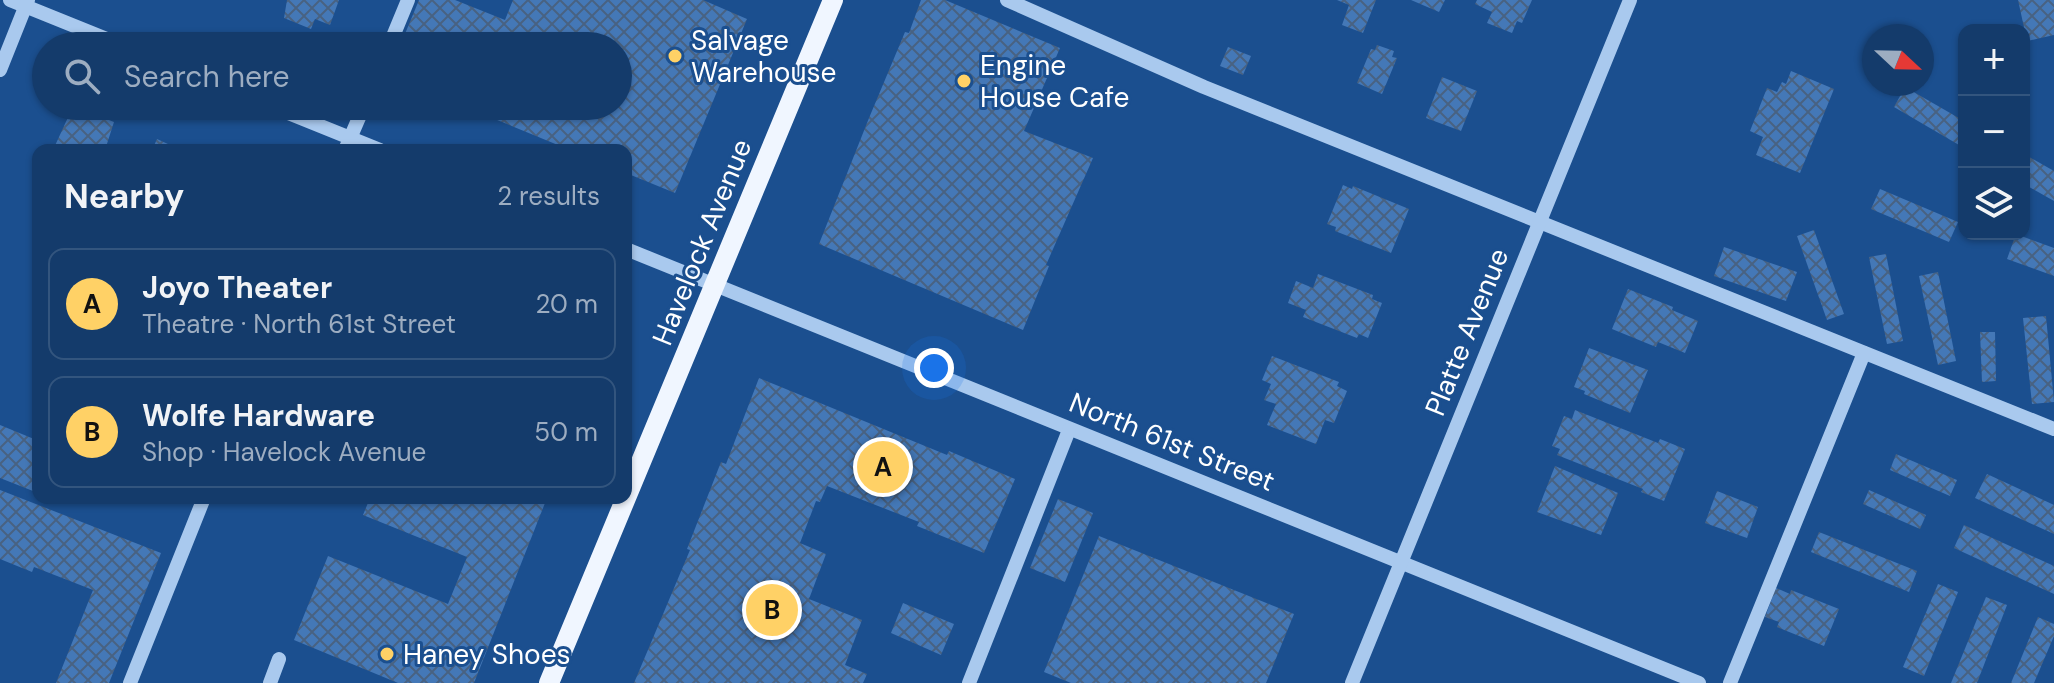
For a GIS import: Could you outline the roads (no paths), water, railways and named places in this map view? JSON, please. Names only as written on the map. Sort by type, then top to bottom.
[{"type":"main road","name":"Havelock Avenue","points":[[632,483],[833,0]]},
{"type":"main road","name":"Havelock Avenue","points":[[549,683],[623,504]]},
{"type":"street","points":[[10,0],[27,3],[92,32]]},
{"type":"street","points":[[395,32],[408,0]]},
{"type":"street","points":[[1007,0],[1204,87],[2054,429]]},
{"type":"street","name":"Platte Avenue","points":[[1352,683],[1630,0]]},
{"type":"street","points":[[0,70],[27,3]]},
{"type":"street","points":[[299,120],[348,144],[358,120]]},
{"type":"street","name":"North 61st Street","points":[[632,251],[1699,683]]},
{"type":"street","points":[[1730,683],[1864,353]]},
{"type":"street","points":[[969,683],[1069,430]]},
{"type":"street","points":[[130,683],[202,504]]},
{"type":"street","points":[[270,683],[279,659]]},
{"type":"place","name":"Salvage Warehouse","points":[[675,56]]},
{"type":"place","name":"Engine House Cafe","points":[[964,81]]},
{"type":"place","name":"Joyo Theater","points":[[883,467]]},
{"type":"place","name":"Wolfe Hardware","points":[[772,610]]},
{"type":"place","name":"Haney Shoes","points":[[387,654]]}]
